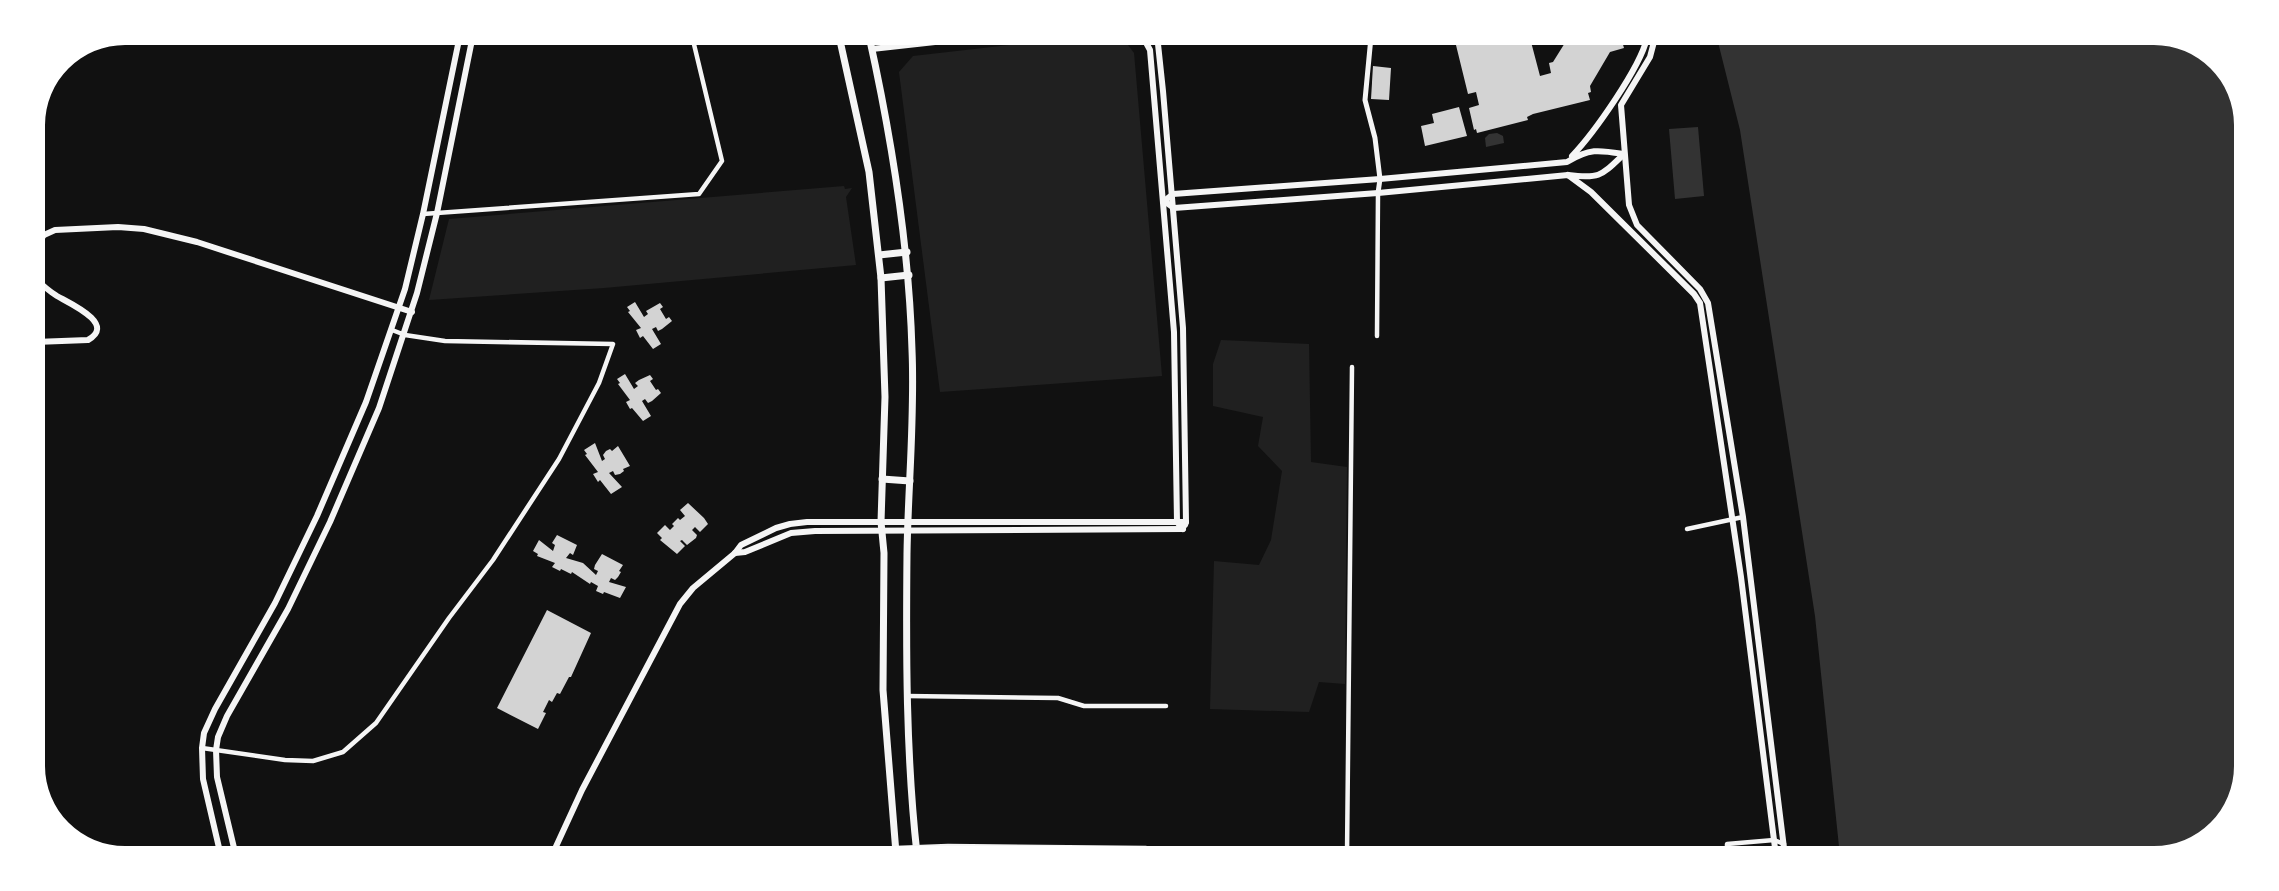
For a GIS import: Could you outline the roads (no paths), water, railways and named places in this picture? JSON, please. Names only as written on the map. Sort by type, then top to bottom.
[{"type":"main road","points":[[219,846],[203,779],[202,748],[208,722],[275,603],[366,402],[400,308],[423,214],[458,45]]},
{"type":"main road","points":[[234,846],[217,777],[216,750],[224,722],[288,609],[330,522],[375,419],[412,312],[437,213],[471,45]]},
{"type":"main road","points":[[841,45],[870,172],[881,278],[885,386],[881,522],[884,553],[883,690],[896,846]]},
{"type":"main road","points":[[871,45],[896,167],[909,275],[912,352],[907,696],[917,846]]},
{"type":"main road","points":[[872,49],[908,45]]},
{"type":"main road","points":[[1147,45],[1150,50],[1164,201],[1176,375],[1177,522],[1183,529]]},
{"type":"main road","points":[[1158,45],[1184,339],[1186,522],[1183,529]]},
{"type":"main road","points":[[1568,176],[1567,162],[1583,144],[1617,96],[1645,45]]},
{"type":"main road","points":[[1653,45],[1650,57],[1622,105],[1629,206],[1634,220],[1707,299],[1743,517],[1784,844]]},
{"type":"main road","points":[[1164,201],[1173,194],[1380,179],[1567,162],[1579,154],[1593,150],[1624,154]]},
{"type":"main road","points":[[1164,201],[1174,208],[1568,176],[1596,177],[1624,154]]},
{"type":"main road","points":[[1568,176],[1591,192],[1685,285],[1700,303],[1733,519],[1775,846]]},
{"type":"main road","points":[[45,235],[55,230],[118,227],[144,229],[196,242],[412,312]]},
{"type":"main road","points":[[879,255],[907,252]]},
{"type":"main road","points":[[881,278],[909,275]]},
{"type":"main road","points":[[45,287],[86,312],[95,321],[97,330],[88,340],[45,342]]},
{"type":"main road","points":[[882,479],[910,481]]},
{"type":"main road","points":[[556,846],[582,790],[680,604],[707,575],[735,553],[741,544],[790,524],[1186,522]]},
{"type":"main road","points":[[735,553],[745,552],[791,533],[1183,529]]},
{"type":"street","points":[[423,214],[699,194],[722,160],[694,45]]},
{"type":"street","points":[[1370,45],[1365,100],[1375,138],[1380,179],[1377,336]]},
{"type":"street","points":[[202,748],[302,762],[323,760],[352,746],[376,723],[449,618],[493,560],[554,468],[599,383],[614,344],[445,341],[392,330]]},
{"type":"street","points":[[1347,846],[1352,367]]},
{"type":"street","points":[[1687,529],[1743,517]]},
{"type":"street","points":[[907,696],[1058,698],[1084,706],[1166,706]]},
{"type":"street","points":[[1727,846],[1727,844],[1774,840],[1784,844]]}]
